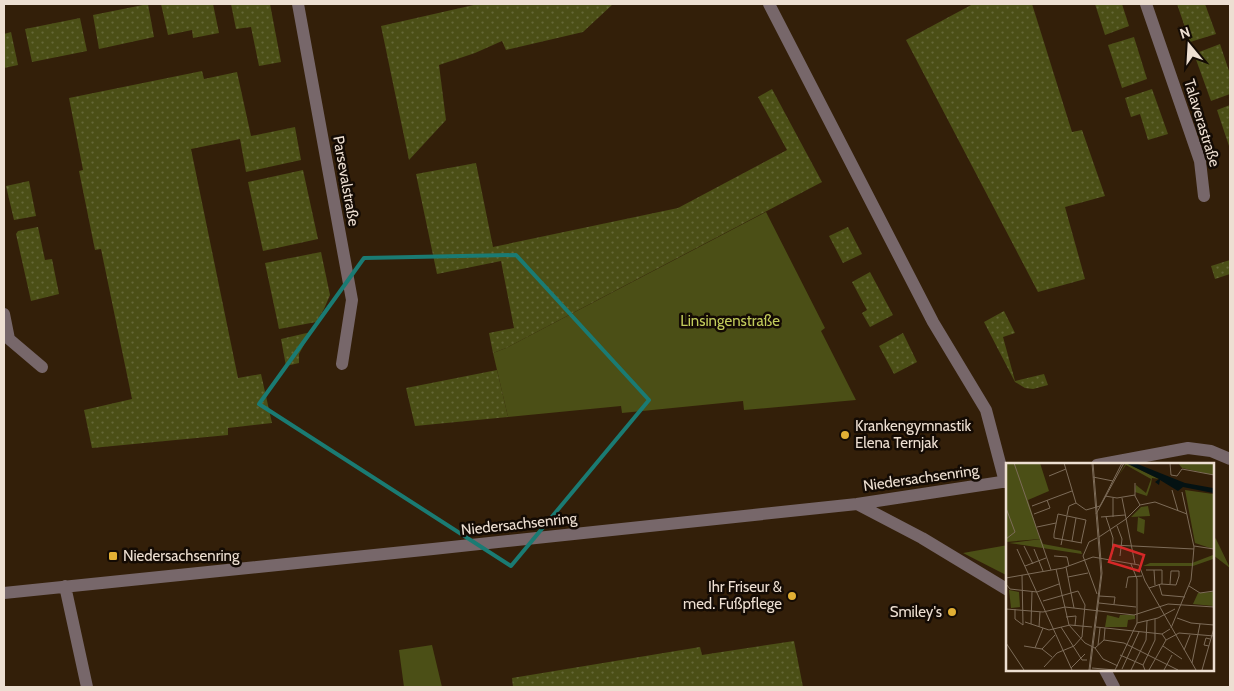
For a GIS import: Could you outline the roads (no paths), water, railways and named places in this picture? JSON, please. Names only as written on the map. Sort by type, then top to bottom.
[{"type":"street","name":"Parsevalstraße","points":[[298,4],[352,300],[342,364]]},
{"type":"street","points":[[769,4],[933,322],[986,410],[1006,481]]},
{"type":"street","name":"Talaverastraße","points":[[1146,4],[1200,161],[1204,196]]},
{"type":"street","points":[[4,314],[9,339],[42,367]]},
{"type":"street","points":[[1108,463],[1188,448],[1211,451],[1230,459]]},
{"type":"street","name":"Niedersachsenring","points":[[4,593],[857,504],[1006,481]]},
{"type":"street","points":[[857,504],[922,538],[1006,589]]},
{"type":"street","points":[[65,586],[87,687]]},
{"type":"street","points":[[1106,671],[1114,687]]},
{"type":"place","name":"Krankengymnastik Elena Ternjak","points":[[845,435]]},
{"type":"place","name":"Niedersachsenring","points":[[113,556]]},
{"type":"place","name":"Ihr Friseur & med. Fußpflege","points":[[792,596]]},
{"type":"place","name":"Smiley's","points":[[952,612]]},
{"type":"park label","name":"Linsingenstraße","points":[[730,321]]}]
